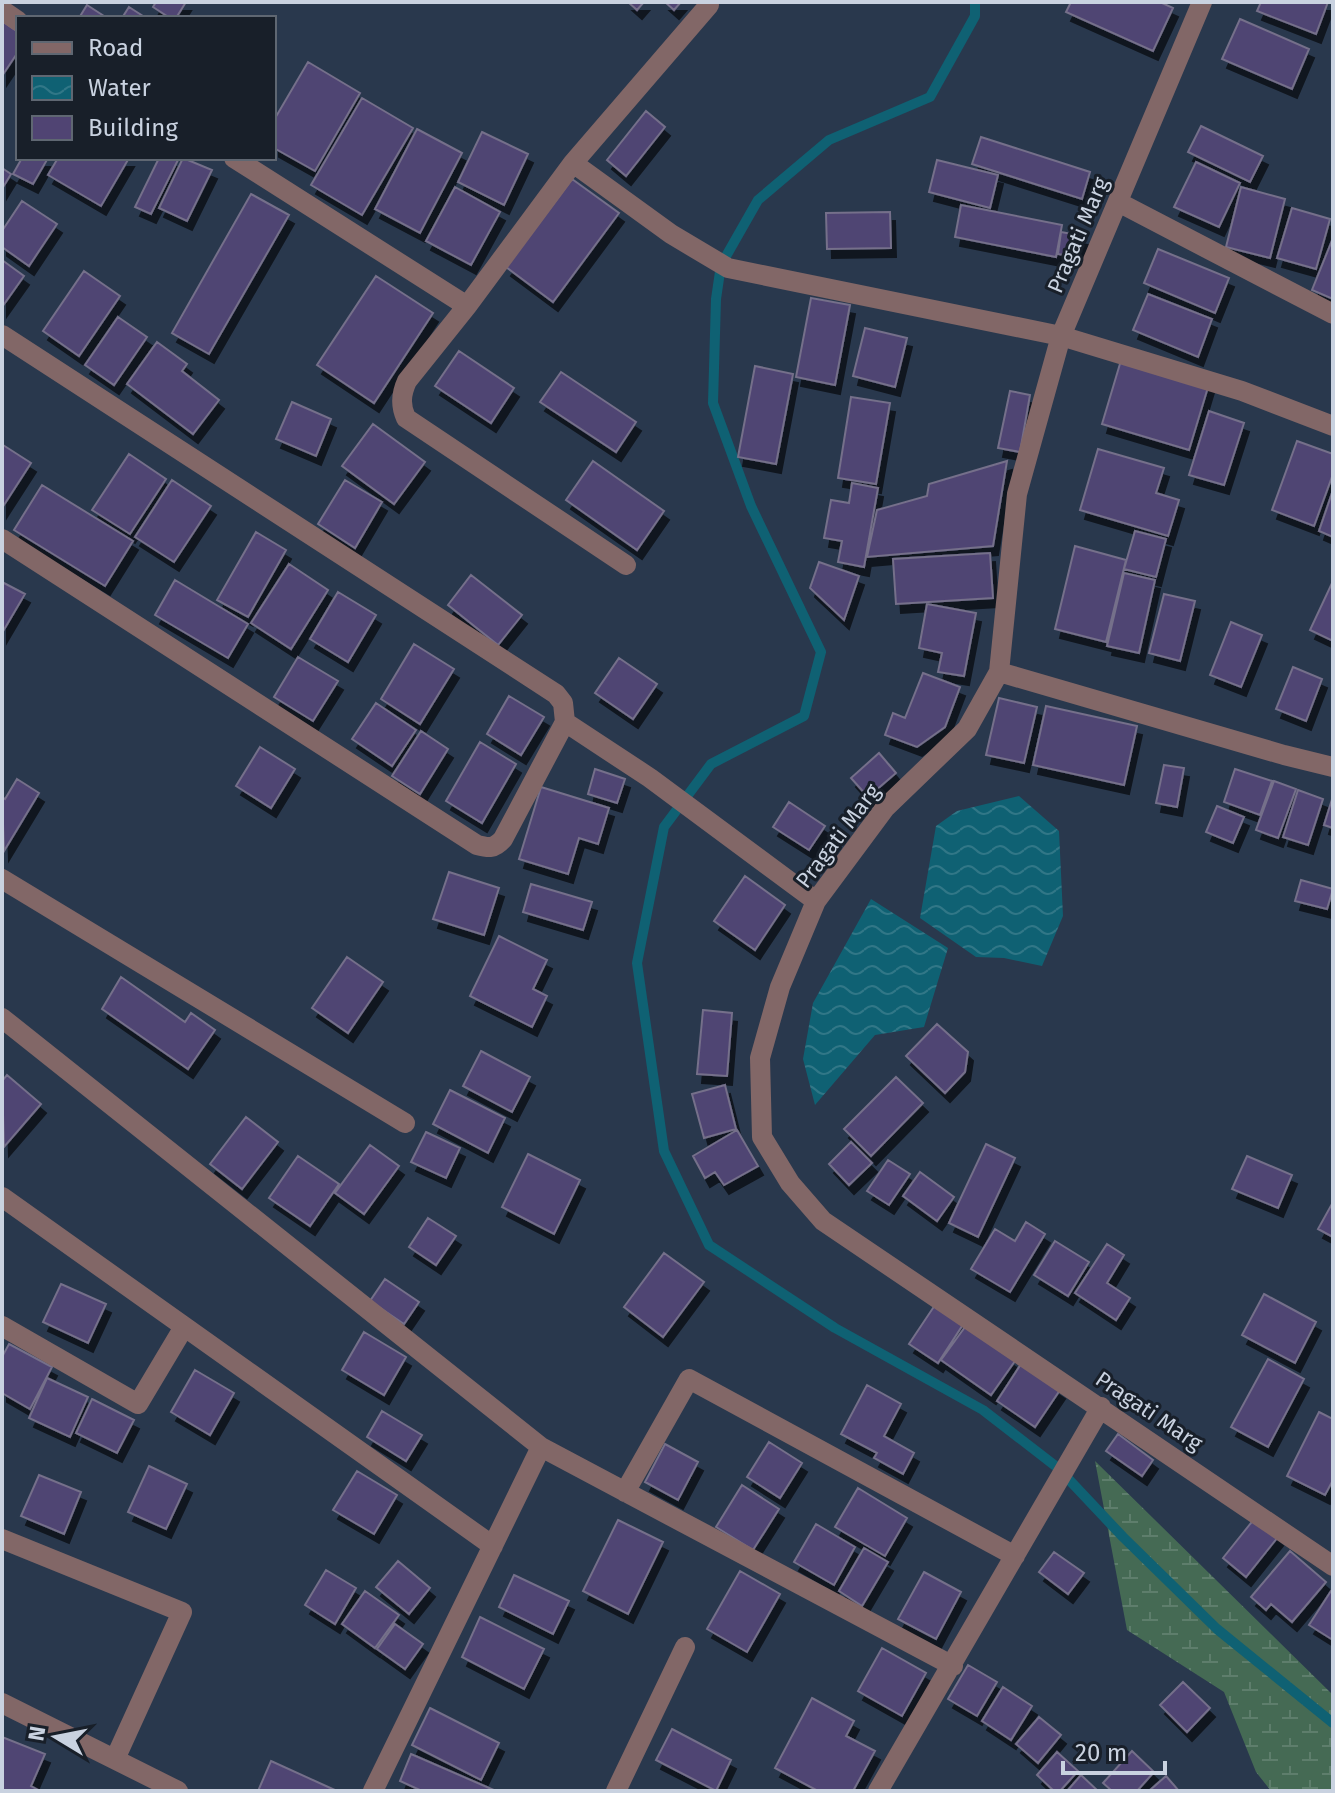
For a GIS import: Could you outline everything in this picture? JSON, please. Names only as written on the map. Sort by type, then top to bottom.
[{"type":"street","name":"Pragati Marg","points":[[1202,2],[1061,336],[1017,494],[999,672],[967,729],[885,808],[816,901],[780,987],[760,1058],[762,1137],[790,1183],[823,1221],[1333,1566]]},
{"type":"street","points":[[626,565],[406,418],[401,401],[407,381],[573,163],[709,5]]},
{"type":"street","points":[[237,160],[467,306]]},
{"type":"street","points":[[573,163],[671,234],[728,268],[1061,336],[1242,391],[1333,426]]},
{"type":"street","points":[[1118,202],[1333,314]]},
{"type":"street","points":[[2,335],[556,694],[563,703],[565,722],[503,839],[497,846],[489,848],[477,845],[2,539]]},
{"type":"street","points":[[999,672],[1333,767]]},
{"type":"street","points":[[565,722],[650,778],[816,901]]},
{"type":"street","points":[[2,879],[405,1123]]},
{"type":"street","points":[[2,1018],[541,1447],[953,1666]]},
{"type":"street","points":[[2,1197],[493,1546]]},
{"type":"street","points":[[2,1326],[138,1404],[184,1327]]},
{"type":"street","points":[[625,1492],[689,1379],[1015,1556]]},
{"type":"street","points":[[878,1791],[1101,1407]]},
{"type":"street","points":[[373,1791],[541,1447]]},
{"type":"street","points":[[2,1539],[182,1612],[115,1759]]},
{"type":"street","points":[[616,1791],[685,1647]]},
{"type":"street","points":[[2,1703],[178,1791]]},
{"type":"green space","points":[[1095,1461],[1333,1695],[1333,1791],[1271,1791],[1256,1772],[1224,1692],[1127,1630]]},
{"type":"water","points":[[1019,796],[1059,831],[1063,916],[1042,966],[1004,958],[976,957],[920,918],[936,826],[957,811]]},
{"type":"water","points":[[871,899],[948,948],[924,1027],[875,1035],[815,1105],[803,1059],[813,1003]]},
{"type":"building","points":[[156,2],[186,2],[177,16],[167,16],[153,7]]},
{"type":"building","points":[[628,2],[644,2],[637,10]]},
{"type":"building","points":[[665,2],[681,2],[674,10]]},
{"type":"building","points":[[1071,2],[1160,2],[1173,8],[1153,51],[1066,12]]},
{"type":"building","points":[[1261,2],[1328,2],[1316,34],[1257,11]]},
{"type":"building","points":[[87,5],[104,16],[80,16]]},
{"type":"building","points":[[129,7],[143,16],[123,16]]},
{"type":"building","points":[[1240,19],[1309,49],[1292,89],[1222,59]]},
{"type":"building","points":[[2,21],[16,31],[16,55],[2,76]]},
{"type":"building","points":[[308,62],[360,93],[315,171],[276,149],[276,117]]},
{"type":"building","points":[[362,98],[413,128],[362,215],[311,185]]},
{"type":"building","points":[[646,111],[665,127],[626,176],[607,160]]},
{"type":"building","points":[[1201,126],[1263,156],[1250,182],[1188,152]]},
{"type":"building","points":[[417,129],[462,153],[420,233],[375,209]]},
{"type":"building","points":[[482,132],[528,154],[504,205],[458,182]]},
{"type":"building","points":[[981,137],[1090,172],[1082,199],[972,164]]},
{"type":"building","points":[[21,160],[47,160],[33,184],[13,174]]},
{"type":"building","points":[[57,160],[128,160],[101,206],[48,175]]},
{"type":"building","points":[[158,160],[178,160],[151,214],[135,207]]},
{"type":"building","points":[[182,160],[212,170],[187,221],[159,208]]},
{"type":"building","points":[[937,160],[998,175],[990,208],[929,192]]},
{"type":"building","points":[[1196,162],[1240,183],[1219,227],[1174,207]]},
{"type":"building","points":[[2,168],[11,174],[2,189]]},
{"type":"building","points":[[572,179],[619,213],[553,302],[506,267]]},
{"type":"building","points":[[455,187],[500,212],[471,265],[426,241]]},
{"type":"building","points":[[1241,187],[1285,199],[1270,258],[1226,247]]},
{"type":"building","points":[[251,194],[289,215],[209,354],[172,333]]},
{"type":"building","points":[[22,201],[57,224],[29,266],[2,247],[2,231]]},
{"type":"building","points":[[961,205],[1062,225],[1056,257],[955,237]]},
{"type":"building","points":[[1292,208],[1330,219],[1316,269],[1277,258]]},
{"type":"building","points":[[890,212],[891,248],[827,249],[826,213]]},
{"type":"building","points":[[1061,232],[1083,236],[1079,258],[1058,254]]},
{"type":"building","points":[[1333,238],[1333,299],[1312,290]]},
{"type":"building","points":[[1158,249],[1229,278],[1215,313],[1144,283]]},
{"type":"building","points":[[2,260],[24,276],[2,307]]},
{"type":"building","points":[[84,271],[120,296],[79,356],[43,331]]},
{"type":"building","points":[[376,276],[433,313],[374,403],[317,365]]},
{"type":"building","points":[[1148,294],[1212,319],[1198,357],[1133,330]]},
{"type":"building","points":[[811,298],[850,305],[835,385],[796,377]]},
{"type":"building","points":[[118,317],[147,337],[114,385],[85,365]]},
{"type":"building","points":[[865,328],[907,338],[895,387],[853,376]]},
{"type":"building","points":[[157,342],[187,364],[182,371],[219,400],[193,434],[127,384]]},
{"type":"building","points":[[1125,347],[1212,374],[1189,450],[1102,424]]},
{"type":"building","points":[[459,351],[514,388],[491,423],[435,386]]},
{"type":"building","points":[[755,366],[793,374],[776,464],[738,457]]},
{"type":"building","points":[[561,372],[636,422],[616,452],[540,402]]},
{"type":"building","points":[[1010,391],[1030,395],[1020,452],[998,448]]},
{"type":"building","points":[[851,397],[890,403],[876,484],[838,478]]},
{"type":"building","points":[[292,402],[331,419],[316,456],[276,439]]},
{"type":"building","points":[[1209,411],[1244,423],[1224,485],[1189,475]]},
{"type":"building","points":[[373,424],[425,462],[394,504],[342,466]]},
{"type":"building","points":[[1297,441],[1333,454],[1333,474],[1314,526],[1272,510]]},
{"type":"building","points":[[2,446],[31,463],[2,508]]},
{"type":"building","points":[[1098,449],[1164,468],[1156,493],[1179,500],[1168,536],[1080,510]]},
{"type":"building","points":[[129,454],[166,479],[130,534],[92,510]]},
{"type":"building","points":[[593,461],[664,511],[637,550],[566,500]]},
{"type":"building","points":[[1007,461],[993,546],[867,557],[877,510],[927,496],[929,484]]},
{"type":"building","points":[[172,480],[211,506],[174,562],[135,537]]},
{"type":"building","points":[[345,480],[382,502],[355,548],[318,524]]},
{"type":"building","points":[[852,483],[878,488],[864,567],[838,562],[842,541],[824,538],[831,500],[849,503]]},
{"type":"building","points":[[42,485],[133,541],[105,586],[14,530]]},
{"type":"building","points":[[1333,490],[1333,537],[1319,531]]},
{"type":"building","points":[[1135,531],[1166,539],[1156,577],[1124,569]]},
{"type":"building","points":[[256,532],[286,550],[248,617],[217,600]]},
{"type":"building","points":[[1075,546],[1126,560],[1106,642],[1055,629]]},
{"type":"building","points":[[990,553],[993,598],[896,604],[893,559]]},
{"type":"building","points":[[819,562],[859,576],[844,620],[810,588]]},
{"type":"building","points":[[289,564],[328,590],[291,649],[251,623]]},
{"type":"building","points":[[1124,573],[1155,580],[1139,653],[1107,646]]},
{"type":"building","points":[[471,575],[522,615],[498,645],[448,605]]},
{"type":"building","points":[[175,580],[248,624],[228,658],[155,615]]},
{"type":"building","points":[[1333,581],[1333,641],[1310,630]]},
{"type":"building","points":[[2,582],[25,594],[2,633]]},
{"type":"building","points":[[338,592],[376,615],[348,662],[310,639]]},
{"type":"building","points":[[1164,594],[1195,601],[1180,661],[1149,653]]},
{"type":"building","points":[[927,604],[976,613],[964,676],[938,672],[942,653],[919,648]]},
{"type":"building","points":[[1231,622],[1262,635],[1241,687],[1210,675]]},
{"type":"building","points":[[414,644],[454,669],[420,724],[381,699]]},
{"type":"building","points":[[298,657],[338,681],[313,721],[274,697]]},
{"type":"building","points":[[619,658],[657,684],[633,719],[595,693]]},
{"type":"building","points":[[1293,667],[1322,679],[1306,721],[1276,709]]},
{"type":"building","points":[[923,673],[960,687],[945,727],[917,747],[885,735],[893,713],[905,718]]},
{"type":"building","points":[[509,696],[544,717],[521,755],[487,734]]},
{"type":"building","points":[[999,698],[1037,707],[1024,763],[986,755]]},
{"type":"building","points":[[376,703],[416,730],[392,766],[352,739]]},
{"type":"building","points":[[1046,706],[1137,726],[1124,785],[1033,765]]},
{"type":"building","points":[[421,731],[448,749],[420,794],[392,776]]},
{"type":"building","points":[[480,742],[516,764],[482,823],[446,801]]},
{"type":"building","points":[[260,747],[295,769],[271,808],[236,786]]},
{"type":"building","points":[[879,753],[896,773],[868,797],[851,778]]},
{"type":"building","points":[[1164,765],[1184,768],[1177,807],[1156,803]]},
{"type":"building","points":[[595,769],[625,779],[617,803],[588,794]]},
{"type":"building","points":[[1235,769],[1272,781],[1260,815],[1224,802]]},
{"type":"building","points":[[17,779],[39,793],[4,851],[2,797],[5,799]]},
{"type":"building","points":[[1274,781],[1296,789],[1278,838],[1256,830]]},
{"type":"building","points":[[541,787],[609,808],[598,844],[579,838],[568,874],[519,859]]},
{"type":"building","points":[[1298,790],[1323,799],[1308,845],[1283,837]]},
{"type":"building","points":[[1333,796],[1333,828],[1324,825]]},
{"type":"building","points":[[789,802],[825,826],[809,850],[773,827]]},
{"type":"building","points":[[1217,806],[1244,817],[1233,843],[1206,832]]},
{"type":"building","points":[[449,872],[499,888],[484,935],[433,919]]},
{"type":"building","points":[[745,876],[785,905],[755,950],[714,921]]},
{"type":"building","points":[[1301,880],[1333,889],[1327,909],[1295,901]]},
{"type":"building","points":[[531,884],[592,902],[583,930],[523,912]]},
{"type":"building","points":[[499,936],[547,960],[533,989],[547,996],[532,1027],[470,996]]},
{"type":"building","points":[[347,957],[383,982],[348,1033],[312,1008]]},
{"type":"building","points":[[121,977],[185,1022],[191,1013],[215,1030],[188,1069],[102,1009]]},
{"type":"building","points":[[703,1010],[732,1013],[727,1076],[697,1074]]},
{"type":"building","points":[[937,1024],[968,1052],[965,1072],[945,1093],[906,1056]]},
{"type":"building","points":[[481,1051],[530,1077],[512,1112],[463,1086]]},
{"type":"building","points":[[7,1075],[41,1104],[4,1147],[2,1081]]},
{"type":"building","points":[[896,1077],[923,1103],[871,1156],[844,1129]]},
{"type":"building","points":[[725,1085],[736,1129],[704,1138],[692,1094]]},
{"type":"building","points":[[450,1090],[505,1118],[488,1153],[433,1124]]},
{"type":"building","points":[[246,1117],[278,1142],[242,1189],[210,1164]]},
{"type":"building","points":[[737,1130],[758,1166],[724,1185],[715,1172],[705,1178],[693,1156]]},
{"type":"building","points":[[426,1132],[460,1148],[446,1178],[411,1162]]},
{"type":"building","points":[[851,1142],[872,1163],[849,1185],[829,1164]]},
{"type":"building","points":[[986,1144],[1015,1158],[978,1237],[949,1223]]},
{"type":"building","points":[[370,1145],[399,1166],[364,1214],[335,1193]]},
{"type":"building","points":[[528,1154],[580,1180],[554,1234],[502,1207]]},
{"type":"building","points":[[298,1156],[339,1184],[310,1226],[269,1198]]},
{"type":"building","points":[[1247,1156],[1292,1175],[1278,1208],[1232,1189]]},
{"type":"building","points":[[888,1160],[910,1174],[889,1205],[867,1191]]},
{"type":"building","points":[[920,1172],[954,1197],[937,1221],[903,1196]]},
{"type":"building","points":[[1333,1202],[1333,1237],[1318,1229]]},
{"type":"building","points":[[428,1218],[456,1236],[436,1265],[409,1247]]},
{"type":"building","points":[[1026,1222],[1045,1234],[1010,1292],[971,1269],[995,1229],[1015,1241]]},
{"type":"building","points":[[1055,1241],[1089,1262],[1068,1296],[1034,1275]]},
{"type":"building","points":[[1107,1244],[1124,1255],[1107,1283],[1130,1298],[1116,1320],[1075,1293]]},
{"type":"building","points":[[664,1253],[704,1282],[663,1337],[624,1307]]},
{"type":"building","points":[[385,1279],[419,1302],[404,1324],[370,1301]]},
{"type":"building","points":[[61,1284],[106,1304],[88,1343],[43,1322]]},
{"type":"building","points":[[1264,1294],[1316,1322],[1295,1363],[1242,1335]]},
{"type":"building","points":[[935,1305],[964,1323],[938,1363],[909,1344]]},
{"type":"building","points":[[965,1327],[1015,1361],[991,1395],[941,1360]]},
{"type":"building","points":[[364,1332],[406,1357],[384,1395],[342,1370]]},
{"type":"building","points":[[9,1344],[52,1367],[30,1409],[2,1393],[2,1357]]},
{"type":"building","points":[[1268,1359],[1304,1379],[1268,1447],[1231,1427]]},
{"type":"building","points":[[1021,1364],[1060,1390],[1035,1427],[997,1401]]},
{"type":"building","points":[[195,1370],[234,1393],[210,1435],[171,1412]]},
{"type":"building","points":[[47,1378],[88,1397],[70,1437],[29,1418]]},
{"type":"building","points":[[867,1385],[901,1404],[884,1436],[914,1453],[903,1474],[874,1458],[877,1453],[841,1434]]},
{"type":"building","points":[[92,1399],[134,1420],[117,1453],[76,1433]]},
{"type":"building","points":[[382,1411],[422,1435],[406,1461],[367,1437]]},
{"type":"building","points":[[1319,1412],[1333,1419],[1333,1480],[1325,1495],[1287,1476]]},
{"type":"building","points":[[1118,1434],[1153,1460],[1142,1476],[1106,1451]]},
{"type":"building","points":[[769,1442],[802,1463],[780,1498],[747,1477]]},
{"type":"building","points":[[665,1444],[698,1462],[678,1500],[645,1482]]},
{"type":"building","points":[[149,1466],[187,1484],[166,1529],[128,1512]]},
{"type":"building","points":[[357,1471],[397,1495],[374,1534],[333,1510]]},
{"type":"building","points":[[39,1475],[81,1492],[64,1534],[21,1516]]},
{"type":"building","points":[[742,1485],[779,1509],[753,1550],[716,1527]]},
{"type":"building","points":[[858,1488],[907,1518],[885,1556],[835,1527]]},
{"type":"building","points":[[1255,1518],[1278,1537],[1246,1577],[1223,1558]]},
{"type":"building","points":[[618,1520],[663,1542],[628,1614],[583,1591]]},
{"type":"building","points":[[816,1524],[855,1547],[834,1585],[794,1562]]},
{"type":"building","points":[[864,1548],[888,1562],[862,1606],[839,1591]]},
{"type":"building","points":[[1290,1551],[1326,1582],[1292,1622],[1271,1604],[1266,1610],[1251,1597]]},
{"type":"building","points":[[1054,1552],[1084,1573],[1068,1594],[1039,1572]]},
{"type":"building","points":[[398,1561],[430,1588],[409,1614],[376,1587]]},
{"type":"building","points":[[326,1570],[356,1588],[335,1624],[305,1605]]},
{"type":"building","points":[[740,1571],[780,1594],[747,1652],[707,1629]]},
{"type":"building","points":[[924,1572],[961,1592],[936,1639],[898,1619]]},
{"type":"building","points":[[514,1575],[569,1601],[553,1634],[499,1607]]},
{"type":"building","points":[[365,1591],[399,1615],[375,1648],[342,1624]]},
{"type":"building","points":[[1333,1592],[1333,1640],[1309,1625]]},
{"type":"building","points":[[480,1617],[544,1649],[524,1689],[462,1657]]},
{"type":"building","points":[[395,1624],[423,1644],[405,1669],[377,1649]]},
{"type":"building","points":[[882,1648],[926,1673],[902,1716],[858,1691]]},
{"type":"building","points":[[968,1665],[997,1682],[977,1716],[948,1699]]},
{"type":"building","points":[[1183,1682],[1210,1708],[1187,1732],[1160,1705]]},
{"type":"building","points":[[1003,1687],[1032,1706],[1011,1740],[982,1721]]},
{"type":"building","points":[[812,1698],[854,1721],[846,1736],[875,1751],[853,1791],[818,1791],[775,1768]]},
{"type":"building","points":[[430,1708],[499,1743],[481,1780],[412,1745]]},
{"type":"building","points":[[1039,1717],[1061,1735],[1038,1763],[1016,1744]]},
{"type":"building","points":[[672,1729],[731,1760],[716,1791],[656,1760]]},
{"type":"building","points":[[2,1737],[45,1754],[31,1786],[40,1791],[2,1791]]},
{"type":"building","points":[[1132,1751],[1154,1772],[1137,1791],[1112,1791],[1103,1783]]},
{"type":"building","points":[[1057,1752],[1078,1771],[1060,1791],[1054,1791],[1037,1775]]},
{"type":"building","points":[[411,1754],[496,1791],[422,1791],[400,1781]]},
{"type":"building","points":[[271,1761],[337,1791],[258,1791]]},
{"type":"building","points":[[1081,1775],[1098,1791],[1067,1791]]},
{"type":"building","points":[[1166,1776],[1179,1791],[1149,1791]]},
{"type":"waterway","points":[[975,2],[975,16],[930,97],[829,140],[758,200],[721,265],[716,299],[713,403],[751,506],[821,652],[804,716],[711,764],[664,827],[637,963],[664,1151],[709,1245],[835,1328],[983,1410],[1058,1468],[1217,1629],[1333,1723]]}]
